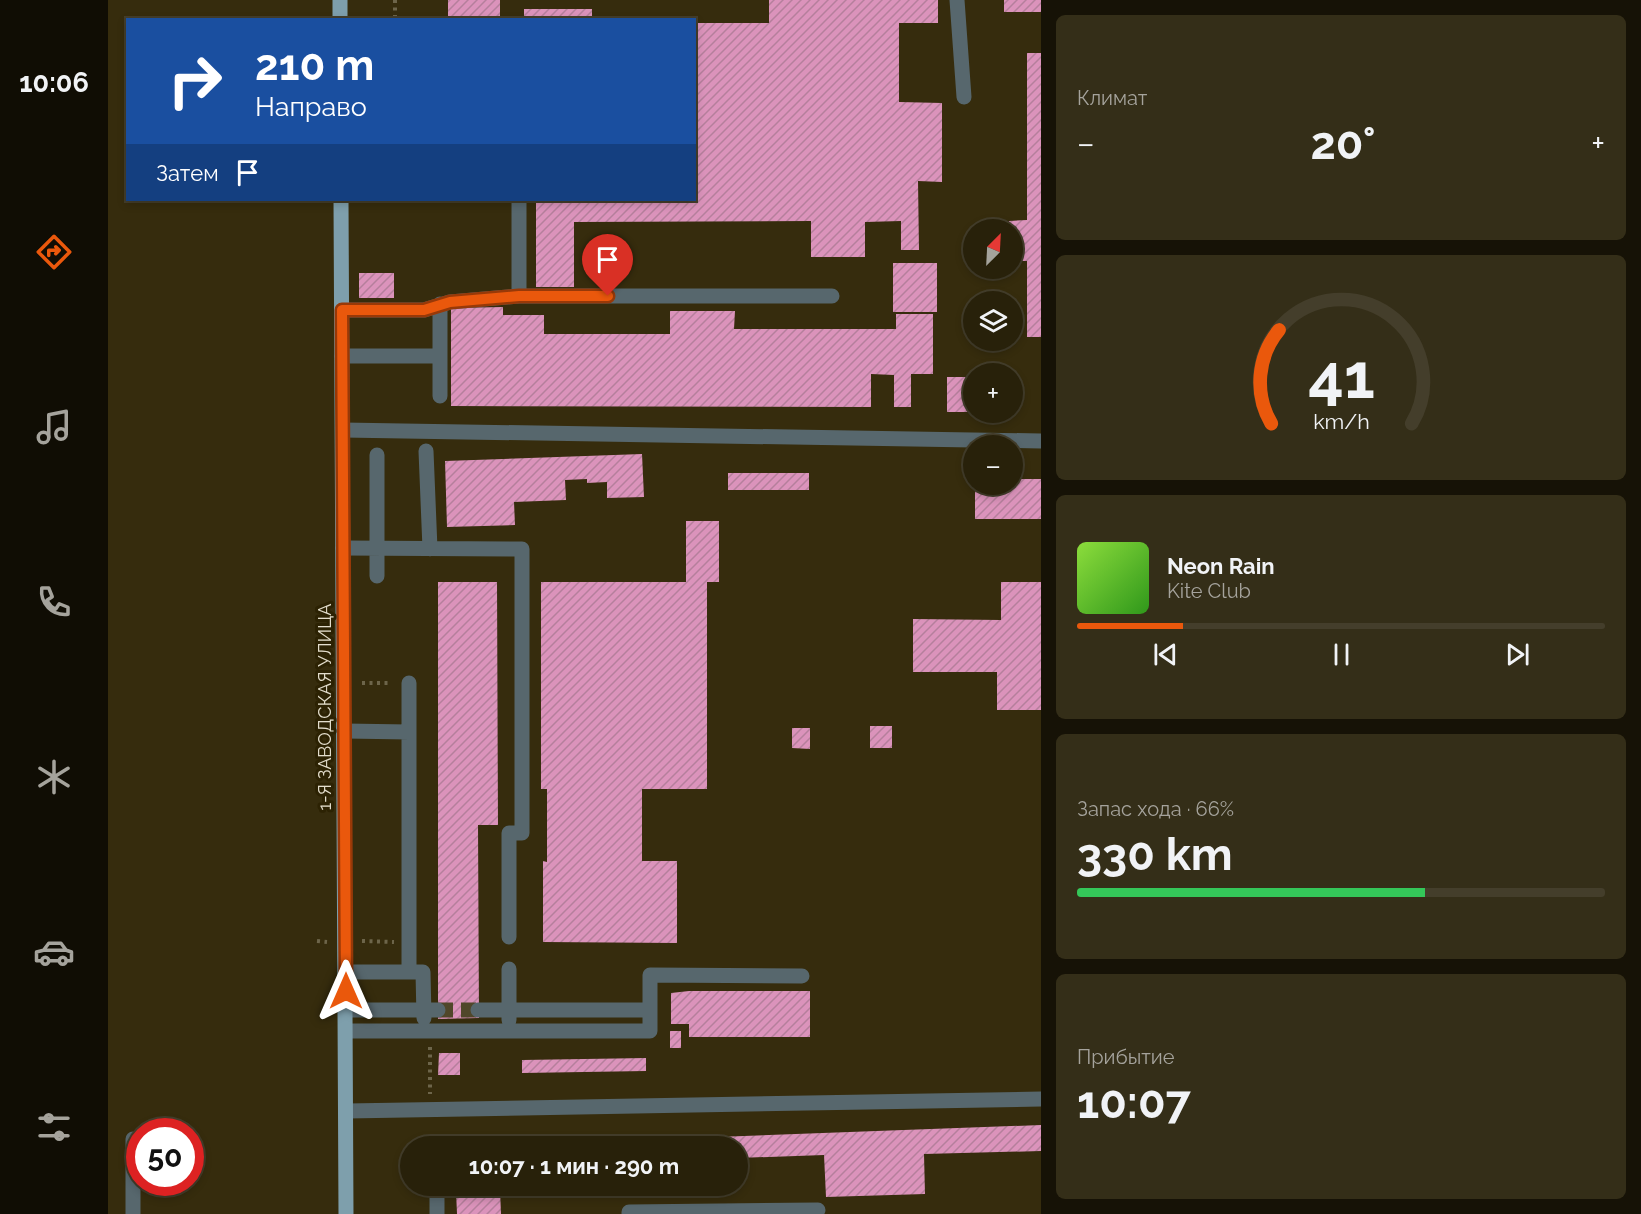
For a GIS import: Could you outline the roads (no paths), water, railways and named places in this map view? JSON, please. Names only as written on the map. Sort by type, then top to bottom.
[{"type":"main road","points":[[340,0],[340,18]]},
{"type":"main road","name":"1-Я ЗАВОДСКАЯ УЛИЦА","points":[[341,201],[347,1031],[346,1214]]},
{"type":"street","points":[[957,0],[964,97]]},
{"type":"street","points":[[519,201],[519,296]]},
{"type":"street","points":[[342,310],[424,310],[440,304],[519,296],[832,296]]},
{"type":"street","points":[[440,304],[440,396]]},
{"type":"street","points":[[342,356],[440,356]]},
{"type":"street","points":[[343,430],[1041,441]]},
{"type":"street","points":[[426,451],[430,549]]},
{"type":"street","points":[[377,455],[377,576]]},
{"type":"street","points":[[344,549],[522,549],[522,833],[509,833],[509,937]]},
{"type":"street","points":[[409,683],[409,972]]},
{"type":"street","points":[[345,731],[409,732]]},
{"type":"street","points":[[509,969],[509,1031]]},
{"type":"street","points":[[346,972],[423,972],[431,1010],[424,1031]]},
{"type":"street","points":[[347,1031],[650,1032],[650,975],[802,975]]},
{"type":"street","points":[[346,1010],[431,1010]]},
{"type":"street","points":[[478,1010],[650,1010]]},
{"type":"street","points":[[347,1111],[1041,1099]]},
{"type":"street","points":[[133,1196],[133,1214]]},
{"type":"street","points":[[437,1196],[437,1214]]},
{"type":"street","points":[[629,1214],[629,1212],[818,1210]]},
{"type":"tunnel","points":[[438,1010],[478,1010]]}]
